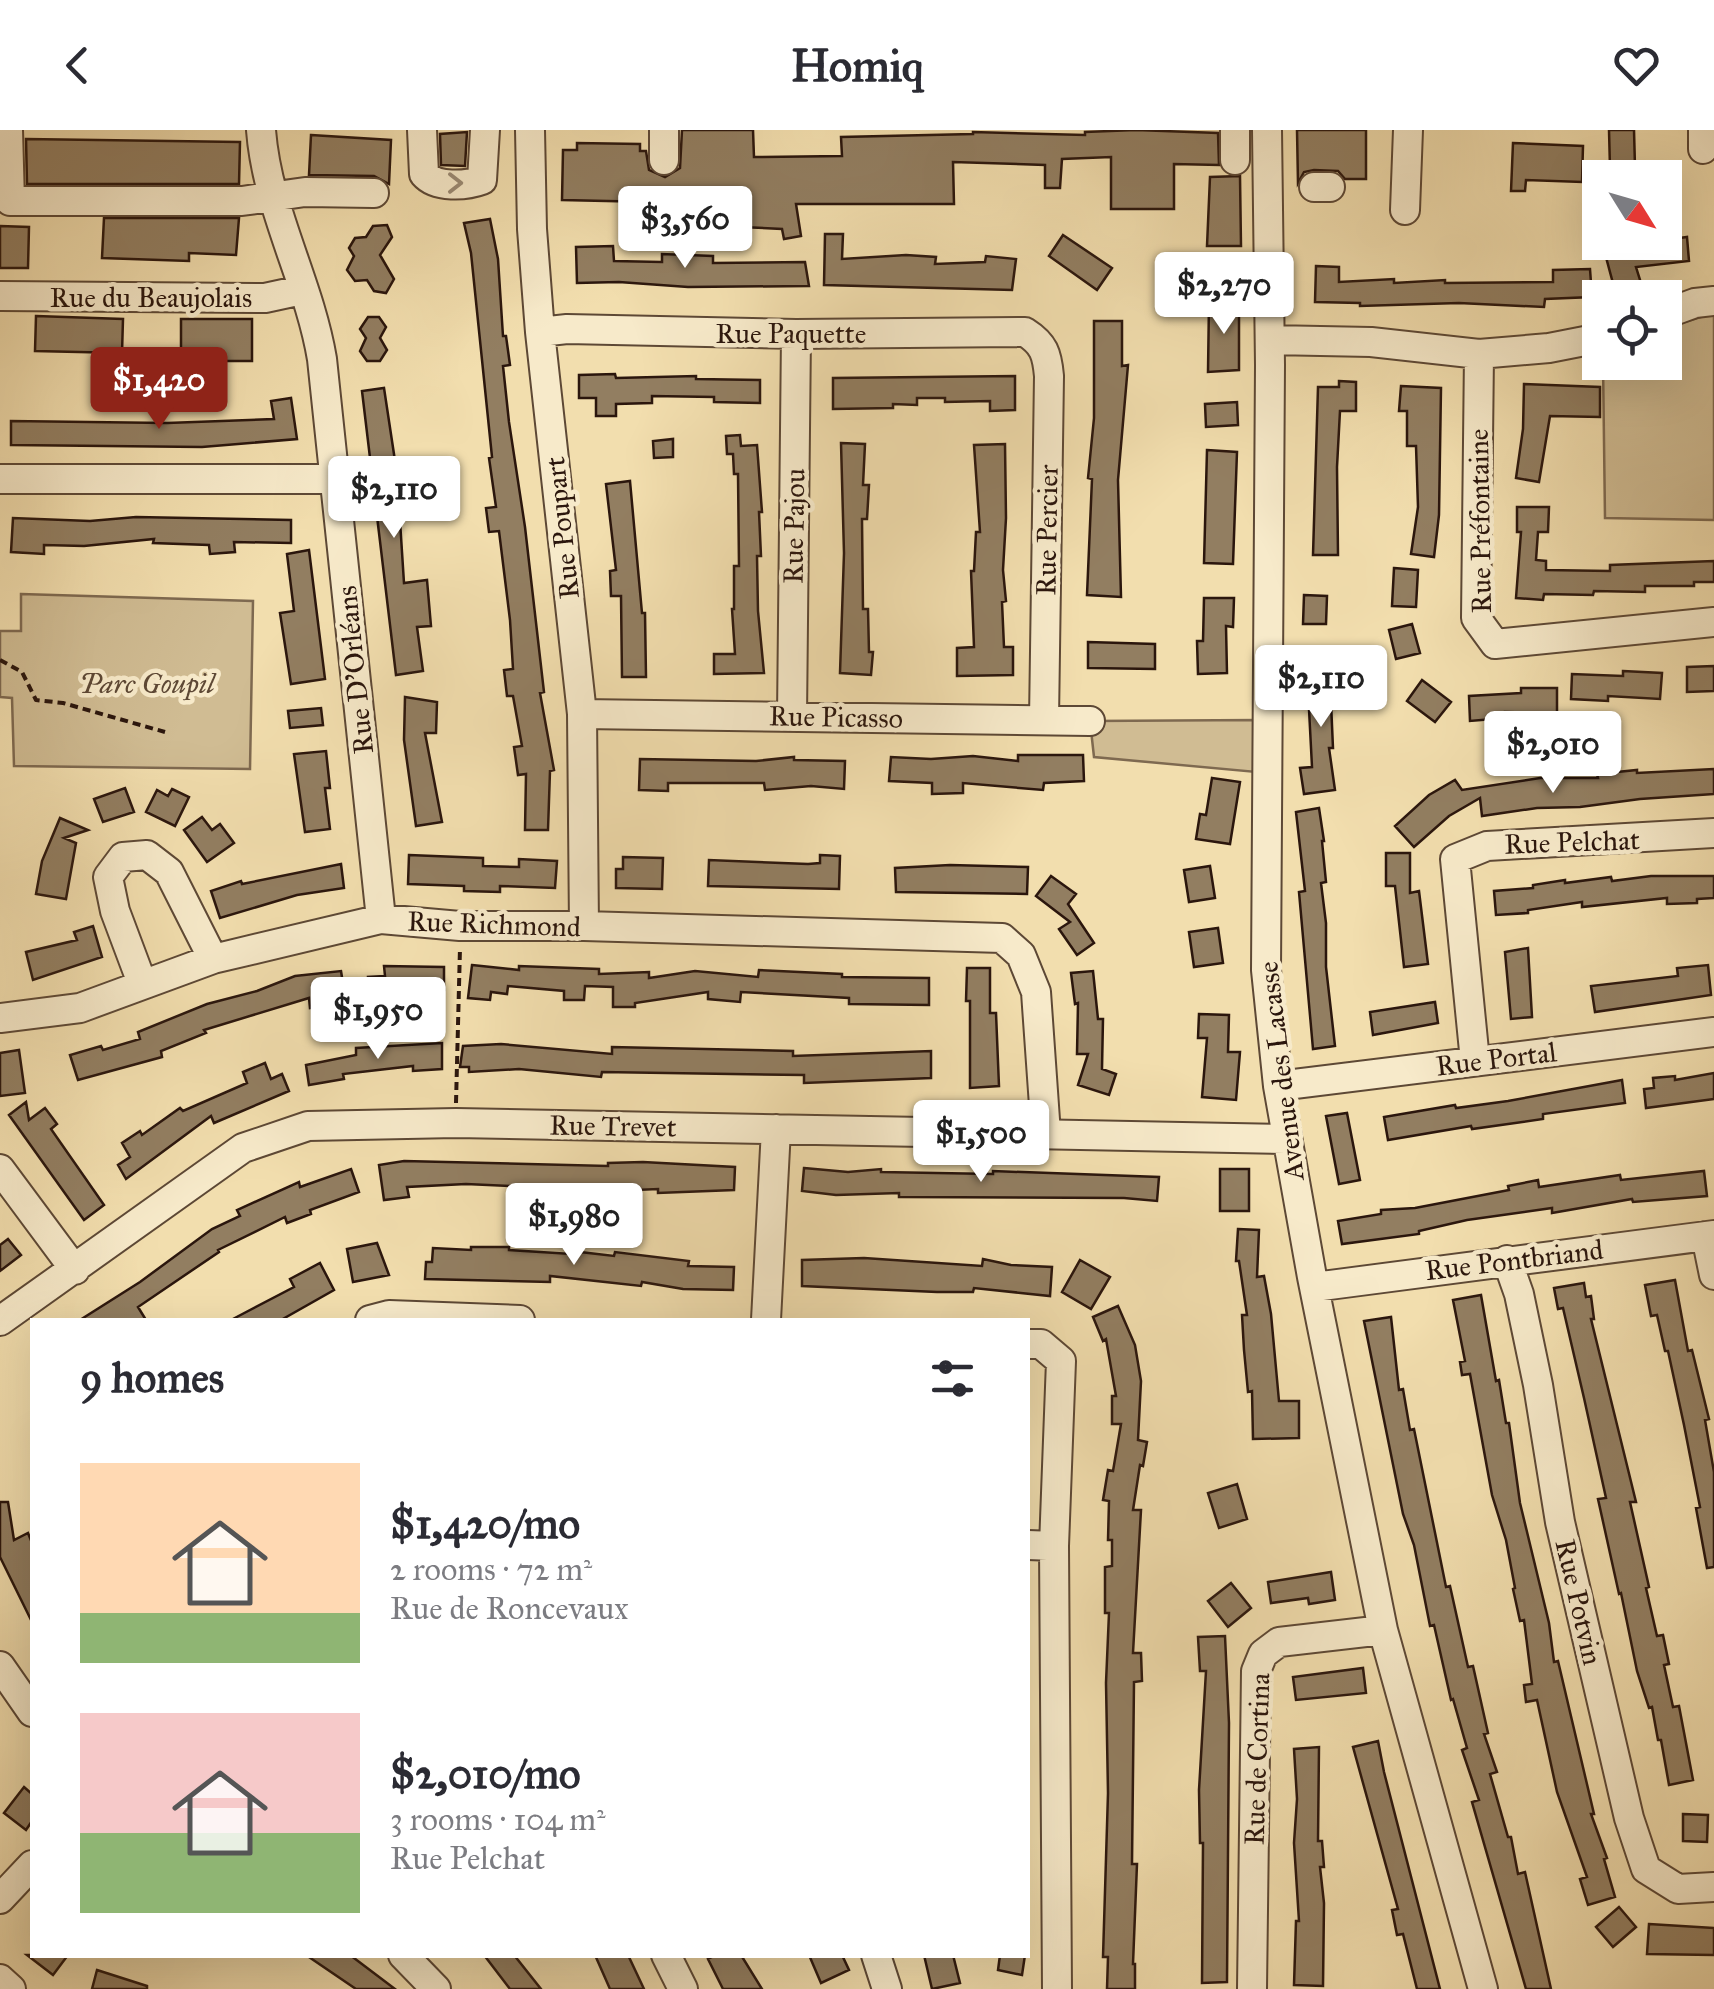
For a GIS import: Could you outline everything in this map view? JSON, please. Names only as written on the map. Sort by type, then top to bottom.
[{"type":"street","points":[[8,130],[10,201],[374,193]]},
{"type":"street","points":[[244,130],[262,197]]},
{"type":"street","name":"Rue D'Orléans","points":[[261,130],[262,197],[302,290],[320,348],[381,920]]},
{"type":"street","points":[[422,130],[424,174],[438,183],[482,180],[485,130]]},
{"type":"street","name":"Rue Poupart","points":[[530,130],[530,198],[540,332],[582,714],[584,926]]},
{"type":"street","points":[[664,130],[664,160]]},
{"type":"street","points":[[1235,160],[1236,130]]},
{"type":"street","name":"Avenue des Lacasse","points":[[1267,130],[1270,340],[1266,970],[1278,1086],[1285,1139],[1384,1630],[1483,1989]]},
{"type":"street","points":[[1405,210],[1408,130]]},
{"type":"street","name":"Rue du Beaujolais","points":[[0,296],[265,298],[302,290]]},
{"type":"street","points":[[1682,308],[1714,301]]},
{"type":"street","name":"Rue Paquette","points":[[540,332],[1025,332],[1040,341]]},
{"type":"street","name":"Rue Pajou","points":[[792,716],[796,334]]},
{"type":"street","points":[[1270,340],[1370,342],[1479,354],[1582,342]]},
{"type":"street","name":"Rue Percier","points":[[1040,341],[1047,356],[1049,376],[1044,720]]},
{"type":"street","name":"Rue Préfontaine","points":[[1479,354],[1476,618],[1495,644],[1714,622]]},
{"type":"street","points":[[0,479],[336,479]]},
{"type":"street","name":"Rue Picasso","points":[[582,714],[1090,721]]},
{"type":"street","name":"Rue Pelchat","points":[[1475,1061],[1455,859],[1488,846],[1714,834]]},
{"type":"street","points":[[142,982],[115,911],[108,877],[122,857],[146,854],[169,872],[213,959]]},
{"type":"street","name":"Rue Richmond","points":[[0,1018],[80,1008],[213,959],[381,920],[460,926],[1002,938],[1020,955],[1036,992],[1046,1134]]},
{"type":"street","name":"Rue Portal","points":[[1278,1086],[1714,1032]]},
{"type":"street","name":"Rue Trevet","points":[[0,1321],[242,1148],[308,1126],[456,1123],[1285,1139]]},
{"type":"street","points":[[766,1318],[776,1130]]},
{"type":"street","points":[[0,1169],[75,1270]]},
{"type":"street","points":[[1710,1236],[1714,1275]]},
{"type":"street","name":"Rue Pontbriand","points":[[1314,1287],[1710,1236]]},
{"type":"street","name":"Rue Potvin","points":[[1507,1260],[1519,1294],[1560,1522],[1628,1818],[1646,1869],[1678,1888],[1714,1887]]},
{"type":"street","points":[[378,1318],[468,1318]]},
{"type":"street","points":[[1030,1344],[1041,1344],[1061,1360],[1041,1546],[1040,1679],[1058,1753],[1054,1882],[1057,1989]]},
{"type":"street","name":"Rue de Cortina","points":[[1252,1989],[1256,1671],[1262,1654],[1279,1642],[1384,1630]]},
{"type":"street","points":[[1,1670],[30,1709]]},
{"type":"street","points":[[0,1899],[30,1867]]},
{"type":"street","points":[[406,1958],[436,1989]]},
{"type":"street","points":[[668,1958],[683,1989]]},
{"type":"street","points":[[877,1958],[888,1989]]},
{"type":"street","points":[[0,1979],[10,1989]]},
{"type":"path","points":[[0,660],[22,672],[36,700],[64,703],[165,732]]},
{"type":"path","points":[[456,1123],[460,926]]},
{"type":"green space","points":[[1714,313],[1714,520],[1605,518],[1603,380],[1682,380],[1682,323]]},
{"type":"green space","name":"Parc Goupil","points":[[21,594],[253,601],[250,769],[14,766],[12,698],[0,697],[0,631],[21,631]]},
{"type":"green space","points":[[1258,720],[1256,772],[1094,757],[1090,721]]},
{"type":"building","points":[[682,130],[753,130],[754,157],[842,156],[841,137],[973,132],[1085,135],[1136,130],[1218,133],[1219,165],[1174,164],[1174,209],[1111,209],[1111,157],[1062,159],[1060,188],[1045,188],[1045,165],[953,162],[954,204],[796,204],[801,236],[784,239],[782,229],[741,227],[742,204],[562,200],[563,150],[577,150],[577,143],[640,144],[640,151],[646,151],[649,170],[665,177],[680,168]]},
{"type":"building","points":[[1297,130],[1366,130],[1366,179],[1345,179],[1338,171],[1314,170],[1304,172],[1298,183]]},
{"type":"building","points":[[1609,130],[1634,130],[1635,160],[1610,160]]},
{"type":"building","points":[[467,132],[465,166],[441,165],[440,134]]},
{"type":"building","points":[[311,135],[391,140],[389,184],[374,176],[309,175]]},
{"type":"building","points":[[26,139],[240,142],[239,184],[27,184]]},
{"type":"building","points":[[1513,143],[1583,146],[1582,182],[1526,180],[1525,191],[1511,191]]},
{"type":"building","points":[[1240,176],[1241,246],[1207,246],[1210,177]]},
{"type":"building","points":[[104,218],[239,218],[236,255],[189,253],[189,261],[102,258]]},
{"type":"building","points":[[490,219],[510,365],[503,366],[544,692],[540,693],[554,770],[550,771],[548,830],[525,830],[526,774],[518,775],[514,747],[522,746],[513,696],[507,696],[504,670],[513,669],[510,620],[499,531],[489,532],[486,508],[496,507],[471,253],[464,223]]},
{"type":"building","points":[[387,225],[392,237],[380,255],[394,279],[386,293],[374,291],[367,280],[355,281],[347,270],[354,256],[349,248],[355,238],[366,237],[373,226]]},
{"type":"building","points":[[0,226],[29,227],[28,268],[0,268]]},
{"type":"building","points":[[825,234],[843,234],[842,259],[906,255],[936,257],[935,264],[985,262],[986,256],[1016,259],[1012,290],[824,285]]},
{"type":"building","points":[[1063,235],[1112,268],[1097,290],[1049,256]]},
{"type":"building","points":[[1687,237],[1689,261],[1636,267],[1640,280],[1612,280],[1607,260],[1682,260],[1682,238]]},
{"type":"building","points":[[613,246],[614,261],[662,262],[662,254],[713,256],[713,263],[805,262],[809,286],[577,283],[576,247]]},
{"type":"building","points":[[1176,254],[1206,255],[1205,271],[1176,270]]},
{"type":"building","points":[[1316,266],[1339,267],[1339,282],[1394,279],[1394,283],[1553,282],[1553,270],[1590,269],[1591,280],[1582,280],[1582,297],[1545,299],[1544,307],[1459,303],[1360,306],[1315,302]]},
{"type":"building","points":[[1209,302],[1239,303],[1239,370],[1208,372]]},
{"type":"building","points":[[36,316],[123,319],[122,353],[35,351]]},
{"type":"building","points":[[368,317],[379,317],[386,327],[380,338],[387,350],[380,361],[367,361],[360,351],[366,338],[360,329]]},
{"type":"building","points":[[181,319],[252,319],[252,361],[181,361]]},
{"type":"building","points":[[1094,321],[1122,321],[1122,366],[1128,365],[1118,480],[1121,597],[1087,595]]},
{"type":"building","points":[[615,374],[616,378],[696,376],[760,380],[760,403],[714,402],[714,397],[652,396],[652,403],[616,404],[616,416],[596,416],[596,398],[579,398],[579,375]]},
{"type":"building","points":[[1015,376],[1015,410],[990,411],[990,401],[945,402],[945,398],[917,398],[917,405],[893,404],[893,408],[833,409],[833,378]]},
{"type":"building","points":[[1339,381],[1356,382],[1356,411],[1340,411],[1338,555],[1313,555],[1318,387],[1339,387]]},
{"type":"building","points":[[1524,384],[1600,387],[1600,417],[1550,416],[1539,482],[1516,478]]},
{"type":"building","points":[[1401,386],[1441,388],[1439,515],[1434,557],[1411,554],[1418,507],[1416,446],[1407,446],[1407,411],[1399,411]]},
{"type":"building","points":[[384,388],[397,474],[404,583],[427,580],[431,626],[417,627],[423,671],[396,675],[362,391]]},
{"type":"building","points":[[291,398],[297,439],[202,447],[11,445],[11,421],[167,423],[274,419],[271,401]]},
{"type":"building","points":[[1237,402],[1238,425],[1206,427],[1205,404]]},
{"type":"building","points":[[740,435],[741,446],[757,445],[762,512],[761,556],[757,556],[758,611],[764,673],[714,674],[714,654],[735,654],[732,609],[734,566],[739,566],[738,474],[734,474],[733,454],[727,454],[726,436]]},
{"type":"building","points":[[673,439],[673,457],[654,458],[653,441]]},
{"type":"building","points":[[841,443],[865,444],[863,485],[869,485],[867,519],[862,519],[863,609],[868,609],[869,652],[873,652],[871,675],[840,673],[844,553]]},
{"type":"building","points":[[1005,444],[1006,601],[1002,602],[1004,647],[1013,647],[1013,675],[957,676],[957,648],[974,647],[971,571],[976,532],[980,532],[974,445]]},
{"type":"building","points":[[1207,450],[1237,452],[1233,564],[1204,563]]},
{"type":"building","points":[[630,481],[645,613],[646,677],[622,677],[621,596],[611,596],[610,571],[616,570],[606,484]]},
{"type":"building","points":[[1517,507],[1549,507],[1548,532],[1538,532],[1536,560],[1546,561],[1546,570],[1610,571],[1610,565],[1714,561],[1714,582],[1645,586],[1645,592],[1594,591],[1593,595],[1544,594],[1543,600],[1516,598],[1521,532],[1517,532]]},
{"type":"building","points":[[136,517],[291,520],[291,543],[234,542],[235,552],[210,554],[209,545],[153,543],[154,539],[84,546],[44,545],[44,554],[11,552],[13,518],[90,521]]},
{"type":"building","points":[[309,550],[325,679],[291,684],[280,613],[294,611],[287,554]]},
{"type":"building","points":[[1394,568],[1418,570],[1416,607],[1392,606]]},
{"type":"building","points":[[1304,595],[1327,596],[1326,624],[1303,624]]},
{"type":"building","points":[[1204,598],[1234,598],[1233,627],[1226,626],[1227,673],[1198,674],[1197,641],[1203,641]]},
{"type":"building","points":[[1412,624],[1420,653],[1396,659],[1389,630]]},
{"type":"building","points":[[1088,642],[1155,644],[1155,669],[1088,668]]},
{"type":"building","points":[[1311,665],[1338,667],[1336,702],[1331,702],[1333,748],[1329,748],[1335,790],[1304,794],[1300,768],[1312,767]]},
{"type":"building","points":[[1714,666],[1714,691],[1687,692],[1687,667]]},
{"type":"building","points":[[1623,671],[1662,673],[1660,699],[1571,699],[1572,674],[1623,676]]},
{"type":"building","points":[[1422,680],[1451,702],[1435,722],[1407,701]]},
{"type":"building","points":[[1521,688],[1557,688],[1557,713],[1505,712],[1505,718],[1470,721],[1469,696],[1521,693]]},
{"type":"building","points":[[405,697],[437,702],[436,733],[425,733],[442,822],[416,826],[404,740]]},
{"type":"building","points":[[321,708],[323,725],[290,728],[288,711]]},
{"type":"building","points":[[326,751],[330,829],[305,832],[294,754]]},
{"type":"building","points":[[1018,755],[1083,755],[1084,781],[1044,783],[1043,790],[963,783],[963,793],[932,794],[932,783],[889,781],[891,757],[973,756],[1018,761]]},
{"type":"building","points":[[794,757],[845,761],[844,789],[811,786],[765,790],[764,783],[668,783],[668,791],[639,790],[640,759],[756,761]]},
{"type":"building","points":[[1714,769],[1714,794],[1482,816],[1480,798],[1449,816],[1414,847],[1395,826],[1429,795],[1455,780],[1462,790],[1540,778]]},
{"type":"building","points":[[1212,778],[1240,782],[1230,844],[1196,839],[1200,814],[1206,815]]},
{"type":"building","points":[[125,788],[134,812],[103,822],[94,799]]},
{"type":"building","points":[[172,789],[189,797],[175,826],[146,812],[157,790],[168,796]]},
{"type":"building","points":[[1319,808],[1326,882],[1321,883],[1326,967],[1335,1046],[1313,1049],[1299,892],[1305,891],[1296,812]]},
{"type":"building","points":[[202,817],[212,830],[220,824],[234,843],[207,862],[184,830]]},
{"type":"building","points":[[60,818],[88,830],[64,838],[76,843],[66,899],[36,894],[42,861]]},
{"type":"building","points":[[1386,853],[1410,853],[1410,893],[1419,891],[1428,964],[1404,967],[1395,886],[1386,886]]},
{"type":"building","points":[[409,855],[483,858],[483,866],[519,867],[519,859],[557,861],[555,888],[500,886],[500,892],[408,884]]},
{"type":"building","points":[[820,855],[840,856],[839,889],[708,886],[709,860],[808,864],[820,863]]},
{"type":"building","points":[[623,857],[663,858],[662,889],[616,888],[616,869],[623,869]]},
{"type":"building","points":[[341,864],[344,888],[297,895],[220,918],[211,891],[241,881],[242,884]]},
{"type":"building","points":[[1210,866],[1215,898],[1189,902],[1184,870]]},
{"type":"building","points":[[1028,867],[1027,894],[896,892],[895,868]]},
{"type":"building","points":[[1051,876],[1076,894],[1068,904],[1094,943],[1077,955],[1059,929],[1070,922],[1036,896]]},
{"type":"building","points":[[1651,876],[1714,876],[1714,898],[1697,899],[1697,903],[1667,904],[1667,898],[1582,907],[1582,902],[1496,915],[1494,891],[1533,888],[1565,880],[1611,877],[1612,881]]},
{"type":"building","points":[[93,926],[102,957],[33,980],[26,952],[77,940],[74,932]]},
{"type":"building","points":[[1218,928],[1223,963],[1194,967],[1189,932]]},
{"type":"building","points":[[1528,948],[1532,1017],[1511,1019],[1505,952]]},
{"type":"building","points":[[472,965],[519,970],[519,966],[599,969],[599,974],[649,972],[649,978],[695,971],[758,977],[759,970],[842,977],[929,978],[929,1005],[849,1004],[849,998],[741,992],[740,1002],[708,999],[708,992],[635,1003],[635,1007],[613,1007],[613,987],[585,986],[584,1000],[564,1000],[564,991],[508,986],[507,994],[491,992],[490,1000],[468,998]]},
{"type":"building","points":[[1708,965],[1711,995],[1595,1012],[1591,986],[1678,976],[1677,968]]},
{"type":"building","points":[[384,966],[444,967],[444,990],[398,989],[399,997],[369,998],[368,977],[385,976]]},
{"type":"building","points":[[967,968],[990,968],[990,1013],[996,1013],[999,1086],[970,1088]]},
{"type":"building","points":[[341,971],[344,990],[332,992],[333,1004],[310,1008],[309,998],[204,1030],[206,1033],[161,1051],[162,1057],[78,1080],[70,1055],[140,1039],[138,1032],[207,1004],[295,976]]},
{"type":"building","points":[[1093,971],[1098,1019],[1103,1019],[1102,1069],[1116,1074],[1109,1095],[1078,1085],[1088,1054],[1077,1054],[1078,1003],[1075,1004],[1071,973]]},
{"type":"building","points":[[1435,1002],[1438,1023],[1373,1035],[1370,1012]]},
{"type":"building","points":[[1199,1014],[1229,1015],[1228,1052],[1240,1052],[1236,1100],[1202,1097],[1207,1038],[1198,1038]]},
{"type":"building","points":[[442,1043],[442,1069],[413,1071],[413,1066],[343,1074],[344,1079],[309,1085],[306,1065],[356,1055],[356,1048]]},
{"type":"building","points":[[501,1044],[612,1054],[612,1047],[793,1051],[793,1056],[931,1051],[931,1078],[804,1083],[804,1075],[602,1072],[601,1077],[519,1069],[469,1072],[469,1067],[460,1067],[463,1046]]},
{"type":"building","points":[[19,1050],[25,1093],[0,1096],[0,1053]]},
{"type":"building","points":[[265,1063],[271,1079],[282,1074],[289,1091],[214,1123],[211,1116],[126,1179],[118,1165],[130,1157],[122,1143],[140,1131],[142,1135],[180,1108],[183,1111],[247,1083],[243,1072]]},
{"type":"building","points":[[1714,1073],[1714,1099],[1646,1108],[1644,1089],[1654,1088],[1653,1078],[1675,1076],[1675,1080]]},
{"type":"building","points":[[1622,1080],[1625,1103],[1543,1114],[1543,1119],[1388,1140],[1384,1117],[1508,1101]]},
{"type":"building","points":[[26,1102],[29,1120],[45,1108],[57,1124],[51,1129],[104,1205],[84,1220],[9,1115]]},
{"type":"building","points":[[1347,1113],[1360,1180],[1339,1184],[1326,1116]]},
{"type":"building","points":[[404,1161],[608,1166],[643,1162],[735,1167],[734,1190],[658,1193],[658,1189],[612,1191],[466,1184],[407,1187],[409,1197],[384,1200],[379,1165]]},
{"type":"building","points":[[804,1168],[1159,1177],[1157,1201],[899,1197],[899,1193],[836,1195],[802,1191]]},
{"type":"building","points":[[351,1169],[359,1192],[287,1223],[285,1217],[218,1250],[138,1307],[145,1318],[83,1318],[212,1229],[240,1216],[237,1210],[299,1182],[300,1187]]},
{"type":"building","points":[[1220,1169],[1249,1169],[1249,1211],[1220,1211]]},
{"type":"building","points":[[1704,1171],[1707,1196],[1633,1202],[1632,1199],[1552,1213],[1552,1208],[1467,1220],[1419,1234],[1342,1244],[1338,1221],[1381,1214],[1381,1210],[1415,1208],[1509,1190],[1508,1186],[1538,1180],[1539,1187],[1620,1175],[1621,1180]]},
{"type":"building","points":[[1238,1229],[1259,1230],[1257,1277],[1264,1276],[1271,1314],[1279,1401],[1299,1401],[1299,1438],[1253,1439],[1252,1391],[1248,1392],[1242,1315],[1247,1315],[1236,1261]]},
{"type":"building","points":[[8,1239],[21,1255],[0,1271],[0,1245]]},
{"type":"building","points":[[377,1243],[389,1275],[353,1282],[347,1249]]},
{"type":"building","points":[[433,1248],[614,1256],[615,1252],[689,1261],[688,1266],[734,1267],[733,1290],[683,1289],[642,1282],[641,1286],[550,1276],[550,1282],[425,1279],[426,1262],[432,1262]]},
{"type":"building","points":[[864,1258],[982,1266],[983,1259],[1052,1267],[1050,1296],[974,1288],[973,1292],[937,1292],[802,1286],[802,1260]]},
{"type":"building","points":[[1080,1260],[1110,1277],[1091,1309],[1062,1292]]},
{"type":"building","points":[[320,1263],[334,1290],[285,1318],[235,1318],[294,1287],[290,1279]]},
{"type":"building","points":[[1675,1280],[1688,1351],[1692,1350],[1709,1419],[1705,1420],[1714,1472],[1714,1567],[1707,1568],[1696,1508],[1700,1507],[1668,1351],[1657,1315],[1651,1316],[1645,1285]]},
{"type":"building","points":[[1584,1283],[1586,1297],[1591,1296],[1591,1319],[1636,1502],[1630,1502],[1649,1587],[1646,1588],[1657,1636],[1663,1635],[1669,1664],[1664,1665],[1673,1707],[1679,1706],[1693,1780],[1669,1785],[1661,1740],[1637,1671],[1619,1594],[1598,1499],[1606,1498],[1563,1308],[1558,1309],[1554,1288]]},
{"type":"building","points":[[1481,1295],[1554,1662],[1558,1661],[1591,1814],[1607,1858],[1604,1859],[1615,1897],[1588,1905],[1580,1879],[1587,1877],[1557,1792],[1537,1700],[1526,1702],[1524,1685],[1532,1684],[1524,1620],[1520,1621],[1506,1540],[1492,1495],[1470,1374],[1462,1375],[1460,1362],[1465,1361],[1453,1300]]},
{"type":"building","points":[[1118,1306],[1135,1345],[1141,1381],[1138,1440],[1147,1442],[1133,1510],[1141,1510],[1133,1653],[1141,1653],[1142,1681],[1134,1682],[1135,1989],[1107,1989],[1108,1957],[1103,1957],[1109,1613],[1105,1613],[1105,1567],[1112,1566],[1112,1540],[1108,1540],[1109,1501],[1103,1500],[1108,1470],[1113,1471],[1121,1424],[1112,1424],[1112,1396],[1116,1396],[1106,1339],[1103,1341],[1093,1317]]},
{"type":"building","points":[[1391,1317],[1399,1390],[1403,1389],[1410,1430],[1414,1429],[1446,1587],[1450,1586],[1468,1667],[1473,1666],[1488,1733],[1484,1734],[1497,1772],[1490,1774],[1511,1837],[1518,1874],[1525,1872],[1551,1989],[1526,1989],[1472,1802],[1479,1800],[1462,1750],[1467,1748],[1451,1700],[1434,1625],[1430,1626],[1414,1545],[1403,1514],[1364,1321]]},
{"type":"building","points":[[1237,1484],[1247,1519],[1219,1528],[1208,1493]]},
{"type":"building","points":[[0,1502],[8,1502],[14,1540],[28,1533],[30,1538],[30,1618],[0,1557]]},
{"type":"building","points":[[1331,1572],[1335,1600],[1309,1604],[1308,1598],[1271,1603],[1268,1582]]},
{"type":"building","points":[[1231,1583],[1251,1608],[1228,1627],[1208,1601]]},
{"type":"building","points":[[1225,1636],[1229,1723],[1227,1982],[1202,1983],[1203,1843],[1199,1790],[1206,1671],[1200,1671],[1198,1637]]},
{"type":"building","points":[[1363,1668],[1366,1693],[1296,1700],[1293,1677]]},
{"type":"building","points":[[1378,1741],[1440,1989],[1417,1989],[1403,1934],[1397,1935],[1392,1910],[1398,1909],[1353,1747]]},
{"type":"building","points":[[1319,1747],[1323,1986],[1294,1985],[1299,1921],[1294,1749]]},
{"type":"building","points":[[24,1787],[30,1792],[30,1824],[26,1830],[4,1813]]},
{"type":"building","points":[[1683,1814],[1708,1815],[1707,1842],[1683,1841]]},
{"type":"building","points":[[1619,1907],[1636,1927],[1613,1947],[1596,1927]]},
{"type":"building","points":[[1649,1924],[1714,1928],[1714,1955],[1647,1954]]},
{"type":"building","points":[[31,1958],[66,1958],[53,1975]]},
{"type":"building","points":[[310,1958],[354,1958],[395,1989],[356,1989]]},
{"type":"building","points":[[486,1958],[516,1958],[541,1989],[510,1989]]},
{"type":"building","points":[[596,1958],[629,1958],[644,1989],[610,1989]]},
{"type":"building","points":[[743,1958],[762,1989],[723,1989],[708,1959]]},
{"type":"building","points":[[810,1958],[843,1958],[849,1970],[821,1983]]},
{"type":"building","points":[[925,1958],[954,1958],[960,1983],[932,1989]]},
{"type":"building","points":[[1000,1958],[1025,1958],[1022,1975],[998,1970]]},
{"type":"building","points":[[97,1970],[147,1986],[147,1989],[92,1989]]}]
